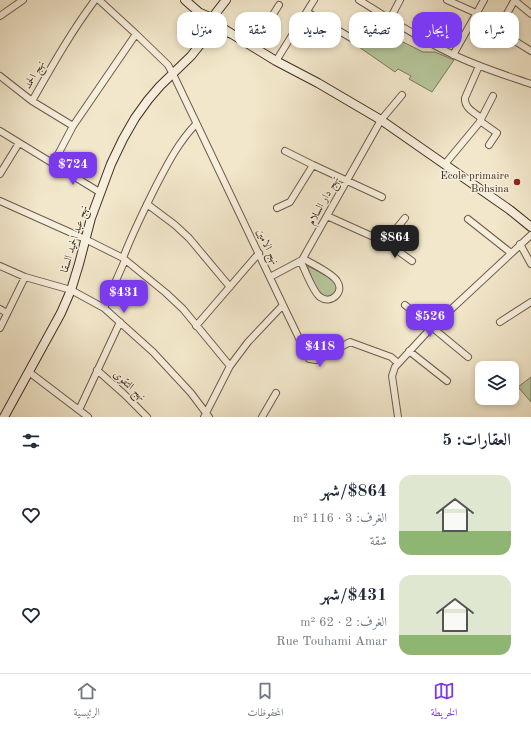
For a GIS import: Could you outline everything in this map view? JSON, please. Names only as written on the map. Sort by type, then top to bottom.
[{"type":"street","points":[[1,14],[23,0]]},
{"type":"street","name":"نهج الحمد","points":[[32,101],[72,34],[95,0]]},
{"type":"street","name":"نهج الامين","points":[[99,0],[168,64],[309,359],[319,359],[350,342],[391,357],[398,363]]},
{"type":"street","points":[[185,0],[198,12]]},
{"type":"street","name":"نهج عبد الحميد السقا","points":[[218,12],[226,0]]},
{"type":"street","points":[[307,12],[314,0]]},
{"type":"street","points":[[359,0],[378,12]]},
{"type":"street","points":[[394,12],[400,0]]},
{"type":"street","points":[[447,0],[471,12]]},
{"type":"street","points":[[476,12],[484,0]]},
{"type":"street","points":[[508,12],[514,0],[531,14]]},
{"type":"street","points":[[275,12],[279,5]]},
{"type":"street","points":[[453,55],[470,23]]},
{"type":"street","points":[[404,28],[453,55],[479,66],[531,84]]},
{"type":"street","points":[[53,164],[73,126],[136,34]]},
{"type":"street","points":[[276,61],[289,40]]},
{"type":"street","points":[[519,43],[531,51]]},
{"type":"street","name":"نهج عبد الحميد السقا","points":[[4,417],[61,313],[71,290],[91,218],[112,164],[136,118],[160,86],[191,56],[197,48]]},
{"type":"street","points":[[256,48],[276,61],[318,83],[381,120],[510,210],[531,227]]},
{"type":"street","points":[[479,66],[465,98],[465,103],[466,106],[497,133],[489,145]]},
{"type":"street","points":[[0,76],[32,101],[73,126]]},
{"type":"street","name":"نهج دار السلام","points":[[302,260],[381,120],[402,95]]},
{"type":"street","points":[[445,164],[481,119],[493,96]]},
{"type":"street","points":[[104,308],[146,204],[174,150],[196,124]]},
{"type":"street","points":[[0,131],[101,193]]},
{"type":"street","points":[[0,174],[19,143]]},
{"type":"street","points":[[285,151],[382,197]]},
{"type":"street","points":[[278,208],[290,202],[313,165]]},
{"type":"street","points":[[0,200],[85,239],[124,259],[166,293],[183,309],[230,366]]},
{"type":"street","points":[[146,204],[175,225],[189,238],[230,287]]},
{"type":"street","points":[[328,216],[387,243],[412,261]]},
{"type":"street","points":[[387,243],[392,234],[406,218]]},
{"type":"street","points":[[468,219],[511,253]]},
{"type":"street","points":[[398,417],[392,376],[398,363],[431,328],[531,235]]},
{"type":"street","points":[[520,244],[531,264]]},
{"type":"street","points":[[196,326],[259,253]]},
{"type":"street","points":[[302,260],[336,279],[339,286],[336,296],[325,299],[318,295],[302,260]]},
{"type":"street","points":[[270,277],[302,260]]},
{"type":"street","points":[[0,266],[26,277],[71,290],[104,308],[153,352],[191,393],[207,416]]},
{"type":"street","points":[[0,328],[26,277]]},
{"type":"street","points":[[500,322],[531,302]]},
{"type":"street","points":[[207,416],[230,366],[248,342],[283,305]]},
{"type":"street","points":[[405,305],[468,357]]},
{"type":"street","points":[[0,309],[7,313]]},
{"type":"street","points":[[79,410],[120,322]]},
{"type":"street","points":[[409,351],[447,381]]},
{"type":"street","name":"نهج التقوى","points":[[97,370],[147,417]]},
{"type":"street","points":[[29,372],[88,417]]},
{"type":"street","points":[[262,417],[276,393]]},
{"type":"green space","points":[[404,42],[412,46],[412,48],[423,52],[435,52],[454,60],[432,92],[409,79],[411,76],[398,69],[395,72],[360,48],[404,48]]},
{"type":"green space","points":[[308,266],[332,279],[337,286],[333,295],[326,296],[319,291],[313,281]]},
{"type":"green space","points":[[531,377],[531,402],[519,388],[519,386]]},
{"type":"place","name":"Ecole primaire Bohsina","points":[[517,182]]}]
